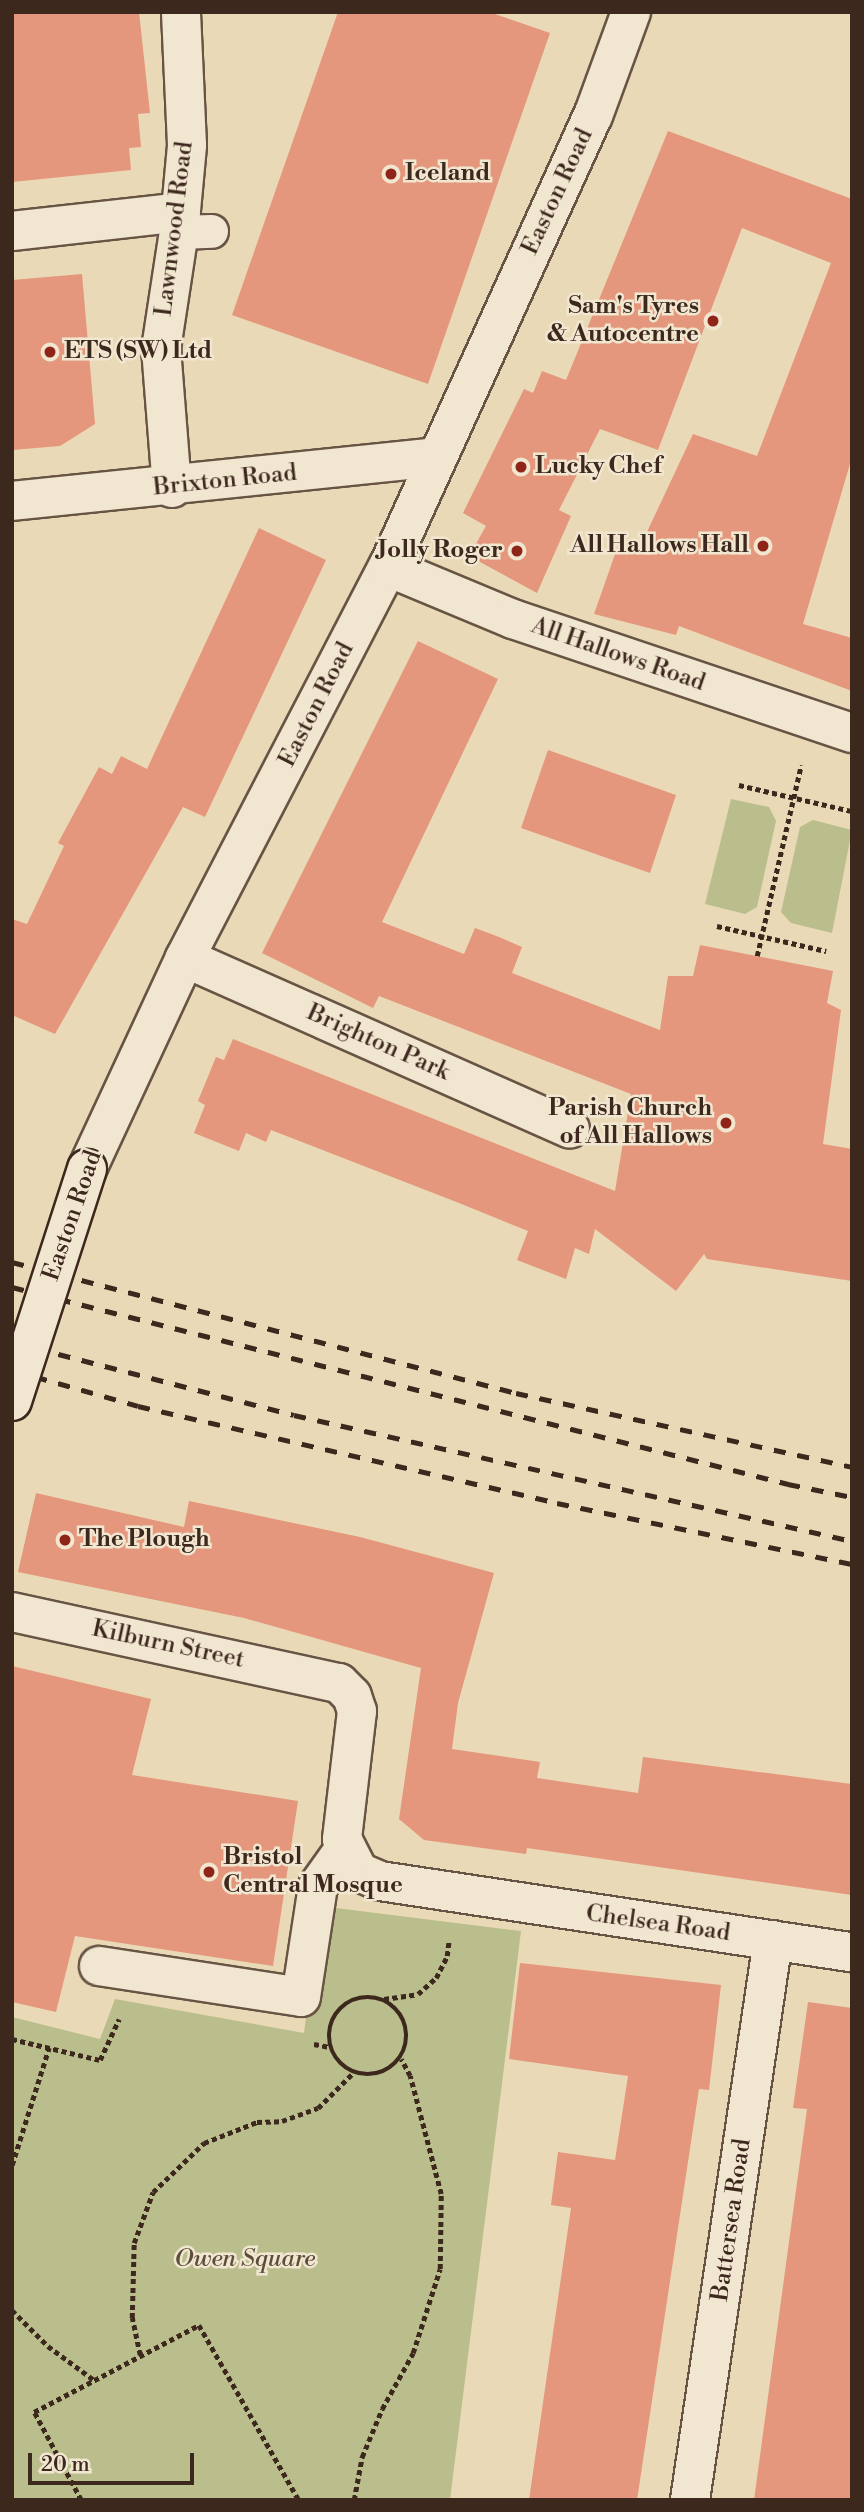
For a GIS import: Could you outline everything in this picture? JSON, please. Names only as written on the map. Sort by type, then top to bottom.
[{"type":"street","name":"Lawnwood Road","points":[[172,488],[161,349],[190,225],[181,12]]},
{"type":"street","name":"Easton Road","points":[[12,1401],[87,1169],[185,958],[388,567],[593,116],[631,12]]},
{"type":"street","points":[[12,230],[190,225]]},
{"type":"street","name":"Brixton Road","points":[[12,501],[172,488],[437,457]]},
{"type":"street","name":"All Hallows Road","points":[[388,567],[513,619],[852,733]]},
{"type":"street","name":"Brighton Park","points":[[185,958],[570,1129]]},
{"type":"street","name":"Kilburn Street","points":[[12,1612],[323,1677],[352,1696],[357,1711],[341,1819],[345,1848]]},
{"type":"street","points":[[99,1966],[301,1997],[318,1886],[345,1848]]},
{"type":"street","name":"Chelsea Road","points":[[345,1848],[359,1872],[369,1877],[465,1897],[852,1952]]},
{"type":"street","name":"Battersea Road","points":[[690,2500],[773,1940]]},
{"type":"path","points":[[757,956],[812,720]]},
{"type":"path","points":[[739,785],[852,811]]},
{"type":"path","points":[[717,926],[826,951]]},
{"type":"path","points":[[383,1999],[397,2010],[406,2025],[407,2043],[401,2059],[387,2071],[370,2076],[353,2073],[338,2062],[330,2047],[332,2021],[348,2001],[365,1996],[383,1999],[418,1994],[436,1978],[447,1956],[449,1931],[465,1897]]},
{"type":"path","points":[[12,2039],[100,2060],[122,2013]]},
{"type":"path","points":[[304,2043],[330,2047]]},
{"type":"path","points":[[12,2165],[49,2048]]},
{"type":"path","points":[[354,2500],[362,2457],[382,2409],[414,2353],[440,2269],[441,2194],[410,2076],[401,2059]]},
{"type":"path","points":[[140,2356],[132,2318],[134,2243],[153,2192],[204,2143],[257,2122],[282,2121],[318,2108],[353,2073]]},
{"type":"path","points":[[12,2310],[48,2346],[94,2380]]},
{"type":"path","points":[[81,2500],[34,2412],[199,2325],[299,2500]]},
{"type":"green space","points":[[731,799],[769,807],[776,821],[757,907],[745,914],[705,904]]},
{"type":"green space","points":[[813,820],[852,830],[832,933],[791,923],[781,912],[800,827]]},
{"type":"green space","name":"Owen Square","points":[[320,1906],[521,1931],[450,2500],[12,2500],[12,2017],[100,2039],[115,1999],[304,2033]]},
{"type":"building","points":[[14,12],[139,12],[150,113],[138,114],[141,147],[129,148],[131,170],[12,182]]},
{"type":"building","name":"Iceland","points":[[338,12],[489,12],[550,33],[428,384],[232,315]]},
{"type":"building","points":[[668,131],[852,199],[852,457],[803,624],[852,638],[852,691],[679,626],[676,635],[594,614],[620,540],[639,549],[693,434],[757,456],[831,263],[742,228],[658,450],[600,429],[559,510],[571,516],[537,593],[469,556],[486,526],[463,513],[524,389],[533,393],[542,371],[566,380]]},
{"type":"building","name":"ETS (SW) Ltd","points":[[82,274],[95,424],[60,446],[12,450],[12,280]]},
{"type":"building","points":[[259,528],[326,560],[205,817],[183,807],[55,1034],[12,1015],[12,919],[27,924],[64,846],[58,843],[99,767],[112,774],[121,756],[147,769]]},
{"type":"building","points":[[418,641],[498,679],[382,922],[464,954],[475,928],[499,937],[522,947],[512,973],[660,1030],[668,976],[693,976],[700,945],[833,971],[827,1003],[841,1010],[823,1144],[852,1149],[852,1281],[707,1259],[704,1254],[676,1291],[595,1229],[589,1254],[575,1248],[566,1279],[517,1260],[528,1231],[459,1203],[271,1130],[266,1142],[246,1133],[239,1151],[194,1133],[205,1105],[198,1101],[216,1057],[224,1060],[233,1039],[615,1191],[631,1094],[379,996],[373,1008],[262,953]]},
{"type":"building","points":[[548,750],[676,795],[650,873],[521,828]]},
{"type":"building","points":[[36,1493],[184,1527],[189,1501],[360,1537],[494,1573],[458,1703],[452,1749],[540,1762],[537,1778],[638,1793],[643,1757],[852,1784],[852,1895],[527,1848],[526,1854],[424,1840],[399,1819],[421,1668],[244,1618],[18,1572]]},
{"type":"building","points":[[12,1666],[151,1699],[132,1775],[298,1801],[273,1966],[75,1936],[56,2012],[12,2002]]},
{"type":"building","points":[[520,1963],[721,1985],[709,2090],[699,2089],[637,2500],[529,2500],[571,2208],[551,2205],[558,2152],[615,2160],[628,2076],[509,2059]]},
{"type":"building","points":[[808,2002],[852,2008],[852,2500],[754,2500],[807,2109],[793,2108]]},
{"type":"railway","points":[[12,1262],[516,1393],[852,1467]]},
{"type":"railway","points":[[12,1287],[788,1484],[852,1497]]},
{"type":"railway","points":[[12,1342],[294,1415],[852,1541]]},
{"type":"railway","points":[[12,1370],[138,1406],[557,1503],[852,1564]]},
{"type":"place","name":"Iceland","points":[[391,174]]},
{"type":"place","name":"Sam's Tyres & Autocentre","points":[[713,321]]},
{"type":"place","name":"ETS (SW) Ltd","points":[[50,352]]},
{"type":"place","name":"Lucky Chef","points":[[521,467]]},
{"type":"place","name":"All Hallows Hall","points":[[763,546]]},
{"type":"place","name":"Jolly Roger","points":[[517,551]]},
{"type":"place","name":"Parish Church of All Hallows","points":[[726,1123]]},
{"type":"place","name":"The Plough","points":[[65,1540]]},
{"type":"place","name":"Bristol Central Mosque","points":[[209,1872]]}]
